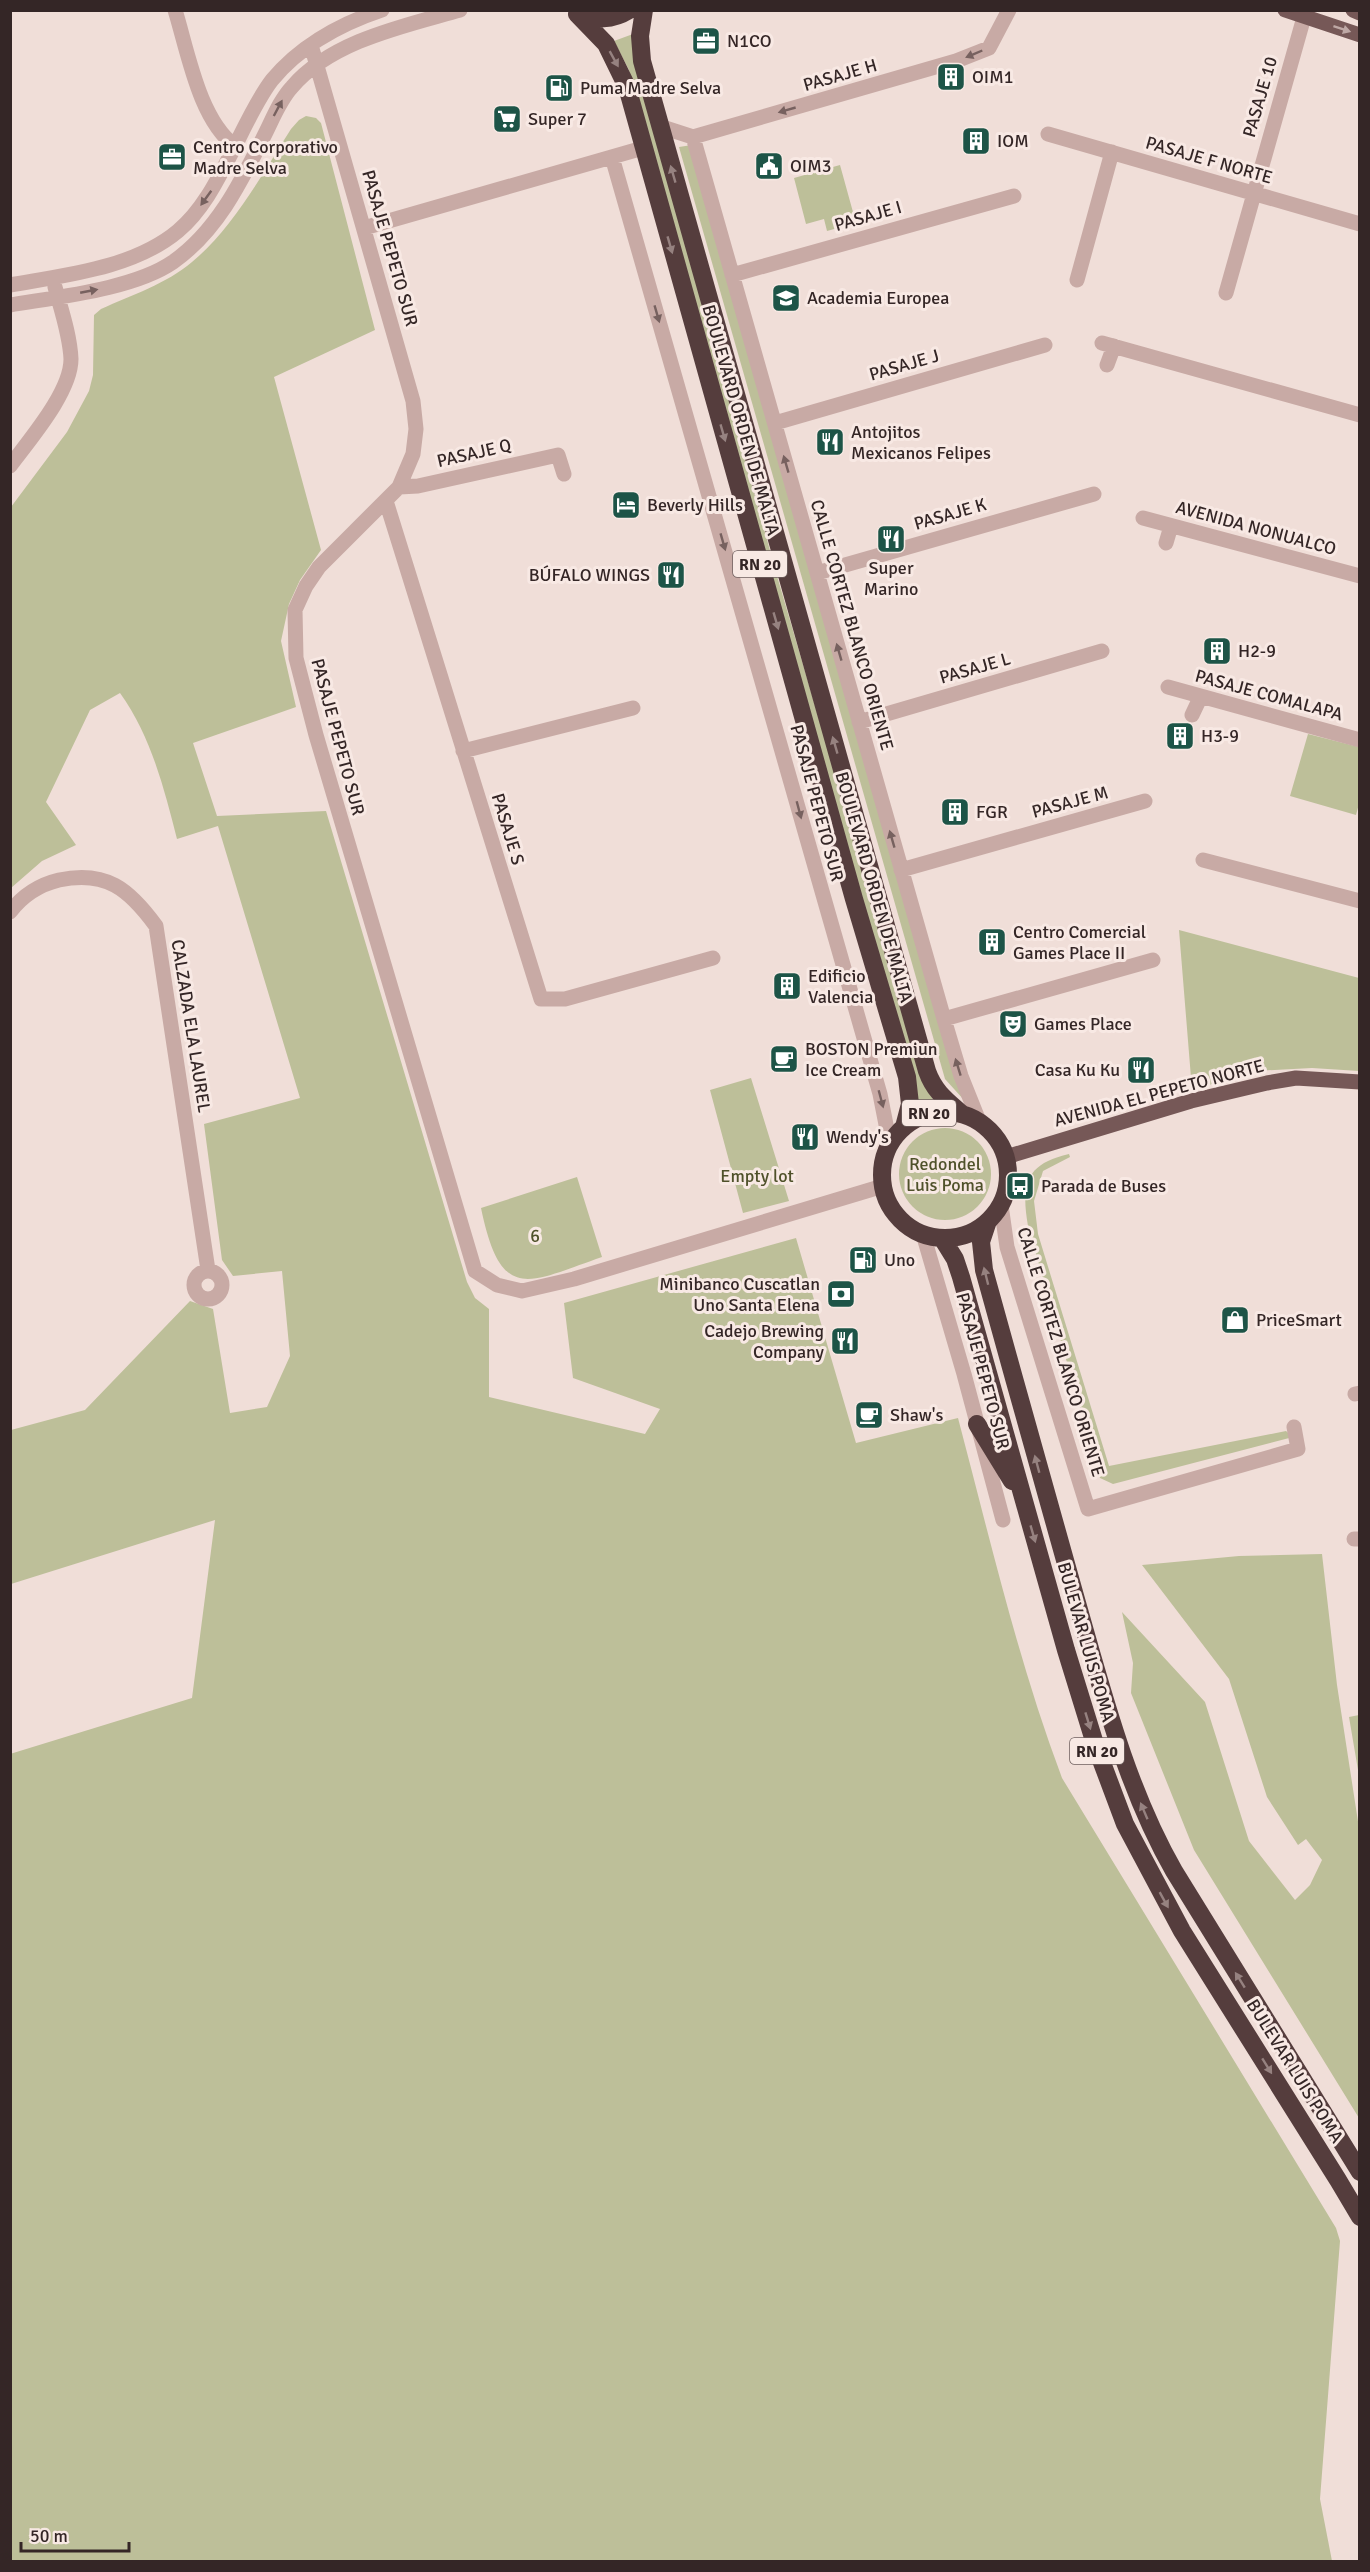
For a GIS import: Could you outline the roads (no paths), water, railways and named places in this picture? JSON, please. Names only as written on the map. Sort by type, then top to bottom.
[{"type":"highway","name":"RN 20","points":[[572,12],[603,18],[630,10]]},
{"type":"highway","name":"BOULEVARD ORDEN DE MALTA","points":[[644,10],[640,36],[642,61],[659,126],[927,1071],[931,1083],[939,1094],[961,1113]]},
{"type":"highway","name":"BOULEVARD ORDEN DE MALTA","points":[[572,12],[606,44],[627,87],[848,876],[907,1077],[910,1104],[904,1127]]},
{"type":"highway","name":"RN 20","points":[[935,1112],[961,1113],[979,1121],[998,1140],[1006,1157],[1008,1176],[1001,1205],[988,1221],[962,1236],[942,1238],[923,1234],[909,1226],[888,1202],[884,1186],[884,1161],[890,1145],[904,1127],[918,1117],[935,1112]]},
{"type":"highway","name":"BULEVAR LUIS POMA","points":[[988,1221],[981,1242],[984,1270],[1096,1672],[1137,1794],[1169,1863],[1359,2172]]},
{"type":"highway","name":"BULEVAR LUIS POMA","points":[[942,1238],[955,1259],[961,1277],[1095,1744],[1125,1824],[1182,1931],[1359,2217]]},
{"type":"highway","points":[[977,1424],[1024,1502]]},
{"type":"main road","points":[[1285,10],[1305,14],[1359,34]]},
{"type":"main road","points":[[1353,10],[1359,13]]},
{"type":"main road","name":"AVENIDA EL PEPETO NORTE","points":[[1006,1157],[1191,1101],[1267,1083],[1296,1078],[1359,1082]]},
{"type":"street","points":[[175,10],[203,101],[222,136],[235,146]]},
{"type":"street","points":[[10,285],[116,264],[165,240],[178,231],[211,191],[271,82],[324,35],[382,10]]},
{"type":"street","points":[[10,306],[144,277],[171,264],[198,243],[216,221],[245,174],[285,95],[316,64],[351,44],[460,10]]},
{"type":"street","name":"PASAJE H","points":[[693,137],[956,62],[989,48],[1009,10]]},
{"type":"street","name":"PASAJE 10","points":[[1224,286],[1305,14]]},
{"type":"street","name":"PASAJE PEPETO SUR","points":[[311,45],[413,401],[416,429],[413,454],[399,487],[319,567],[306,586],[296,610],[296,658],[316,735],[475,1271],[496,1286],[522,1291],[574,1279],[884,1186]]},
{"type":"street","points":[[659,126],[693,137]]},
{"type":"street","name":"PASAJE F NORTE","points":[[1048,134],[1359,224]]},
{"type":"street","name":"CALLE CORTEZ BLANCO ORIENTE","points":[[693,137],[944,1019],[961,1076],[979,1121]]},
{"type":"street","points":[[364,228],[643,148]]},
{"type":"street","points":[[1077,280],[1112,152]]},
{"type":"street","name":"PASAJE PEPETO SUR","points":[[612,157],[880,1094],[890,1145]]},
{"type":"street","name":"PASAJE I","points":[[732,275],[1014,196]]},
{"type":"street","points":[[10,466],[48,412],[68,376],[71,360],[52,278]]},
{"type":"street","points":[[1107,365],[1108,344],[1359,415]]},
{"type":"street","name":"PASAJE J","points":[[775,423],[1045,345]]},
{"type":"street","name":"PASAJE Q","points":[[399,487],[418,486],[556,449],[564,474]]},
{"type":"street","name":"PASAJE K","points":[[817,573],[1094,494]]},
{"type":"street","name":"PASAJE S","points":[[386,501],[541,999],[565,999],[713,958]]},
{"type":"street","name":"AVENIDA NONUALCO","points":[[1143,518],[1359,576]]},
{"type":"street","points":[[1166,543],[1171,526]]},
{"type":"street","name":"PASAJE L","points":[[859,722],[1102,651]]},
{"type":"street","name":"PASAJE COMALAPA","points":[[1168,687],[1359,740]]},
{"type":"street","points":[[1191,715],[1201,696]]},
{"type":"street","points":[[463,751],[633,708]]},
{"type":"street","name":"PASAJE M","points":[[901,870],[1145,801]]},
{"type":"street","points":[[1203,860],[1359,901]]},
{"type":"street","name":"CALZADA ELA LAUREL","points":[[10,912],[21,898],[45,883],[78,876],[98,878],[112,883],[137,901],[156,926],[208,1270]]},
{"type":"street","points":[[944,1019],[1153,960]]},
{"type":"street","name":"CALLE CORTEZ BLANCO ORIENTE","points":[[1001,1205],[1007,1248],[1088,1509],[1298,1449],[1294,1427]]},
{"type":"street","name":"PASAJE PEPETO SUR","points":[[923,1234],[1003,1520]]},
{"type":"place","name":"N1CO","points":[[706,41]]},
{"type":"place","name":"OIM1","points":[[951,77]]},
{"type":"place","name":"Puma Madre Selva","points":[[559,88]]},
{"type":"place","name":"Super 7","points":[[507,119]]},
{"type":"place","name":"IOM","points":[[976,141]]},
{"type":"place","name":"Centro Corporativo Madre Selva","points":[[172,157]]},
{"type":"place","name":"OIM3","points":[[769,166]]},
{"type":"place","name":"Academia Europea","points":[[786,298]]},
{"type":"place","name":"Antojitos Mexicanos Felipes","points":[[830,442]]},
{"type":"place","name":"Beverly Hills","points":[[626,505]]},
{"type":"place","name":"Super Marino","points":[[891,539]]},
{"type":"place","name":"BÚFALO WINGS","points":[[671,575]]},
{"type":"place","name":"H2-9","points":[[1217,651]]},
{"type":"place","name":"H3-9","points":[[1180,736]]},
{"type":"place","name":"FGR","points":[[955,812]]},
{"type":"place","name":"Centro Comercial Games Place II","points":[[992,942]]},
{"type":"place","name":"Edificio Valencia","points":[[787,986]]},
{"type":"place","name":"Games Place","points":[[1013,1024]]},
{"type":"place","name":"BOSTON Premiun Ice Cream","points":[[784,1059]]},
{"type":"place","name":"Casa Ku Ku","points":[[1141,1070]]},
{"type":"place","name":"Wendy's","points":[[805,1137]]},
{"type":"place","name":"Parada de Buses","points":[[1020,1186]]},
{"type":"place","name":"Uno","points":[[863,1260]]},
{"type":"place","name":"Minibanco Cuscatlan Uno Santa Elena","points":[[841,1294]]},
{"type":"place","name":"PriceSmart","points":[[1235,1320]]},
{"type":"place","name":"Cadejo Brewing Company","points":[[845,1341]]},
{"type":"place","name":"Shaw's","points":[[869,1415]]},
{"type":"park label","name":"Redondel Luis Poma","points":[[945,1174]]},
{"type":"park label","name":"Empty lot","points":[[757,1176]]},
{"type":"park label","name":"6","points":[[535,1236]]}]
